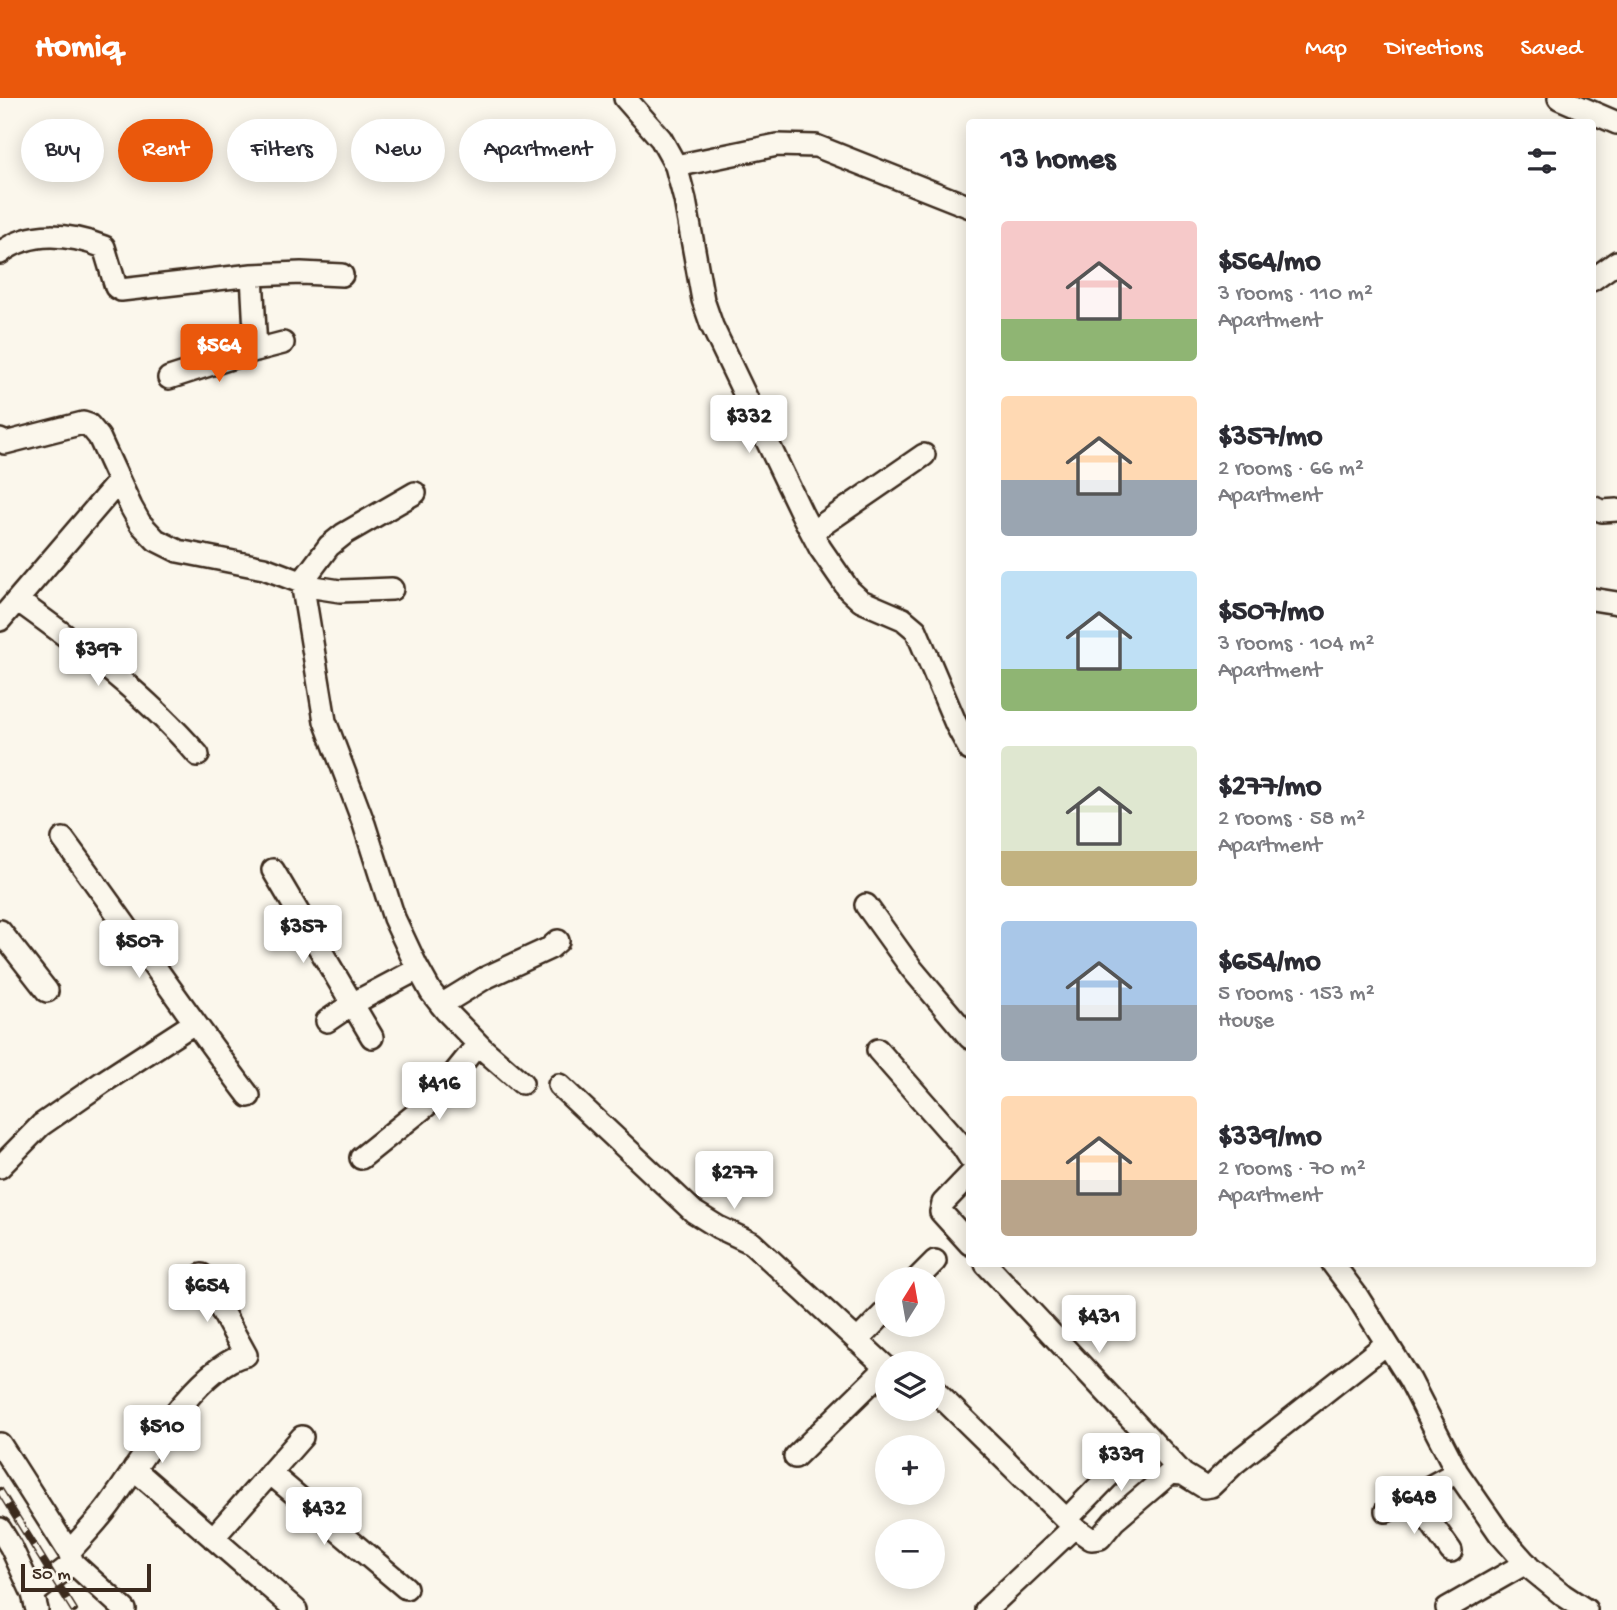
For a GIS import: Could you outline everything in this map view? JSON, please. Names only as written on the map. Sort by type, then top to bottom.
[{"type":"street","points":[[625,98],[661,139],[676,166],[709,318],[759,427],[812,532],[853,595],[903,619],[916,630],[966,743]]},
{"type":"street","points":[[1559,98],[1617,123]]},
{"type":"street","points":[[676,166],[776,145],[816,146],[966,205]]},
{"type":"street","points":[[0,253],[22,242],[43,237],[58,235],[81,238],[104,247],[116,287],[121,290],[252,275],[342,275]]},
{"type":"street","points":[[1596,277],[1617,262]]},
{"type":"street","points":[[252,275],[256,350]]},
{"type":"street","points":[[169,378],[256,350],[284,344]]},
{"type":"street","points":[[0,440],[5,443],[83,423],[89,425],[99,437],[140,523],[156,540],[178,551],[264,568],[314,587],[340,591],[392,589]]},
{"type":"street","points":[[812,532],[925,455]]},
{"type":"street","points":[[0,620],[119,481]]},
{"type":"street","points":[[415,493],[336,540],[302,582],[325,721],[364,824],[394,918],[418,970],[441,1005],[478,1044],[522,1083]]},
{"type":"street","points":[[1596,509],[1617,510]]},
{"type":"street","points":[[17,600],[116,676],[198,755]]},
{"type":"street","points":[[1596,600],[1617,603]]},
{"type":"street","points":[[63,839],[248,1096]]},
{"type":"street","points":[[272,870],[372,1037]]},
{"type":"street","points":[[866,905],[912,969],[966,1033]]},
{"type":"street","points":[[0,931],[47,991]]},
{"type":"street","points":[[441,1005],[485,978],[550,948],[558,941]]},
{"type":"street","points":[[327,1021],[352,1004],[418,970]]},
{"type":"street","points":[[0,1167],[41,1125],[194,1023]]},
{"type":"street","points":[[361,1158],[432,1101],[478,1044]]},
{"type":"street","points":[[878,1050],[966,1152]]},
{"type":"street","points":[[559,1086],[694,1212],[752,1243],[875,1357]]},
{"type":"street","points":[[966,1179],[943,1203],[942,1212],[966,1239]]},
{"type":"street","points":[[928,1267],[934,1261]]},
{"type":"street","points":[[989,1267],[1183,1474],[1204,1487],[1211,1486],[1235,1463],[1386,1345]]},
{"type":"street","points":[[1335,1267],[1357,1296],[1409,1380],[1457,1472],[1500,1534],[1526,1563],[1563,1595],[1586,1610]]},
{"type":"street","points":[[0,1529],[12,1547],[35,1602],[71,1558],[134,1469],[201,1382],[217,1368],[246,1355],[202,1275]]},
{"type":"street","points":[[858,1341],[875,1323]]},
{"type":"street","points":[[795,1457],[875,1379]]},
{"type":"street","points":[[945,1401],[1070,1523],[1091,1539],[1100,1538],[1114,1521],[1170,1473],[1183,1474]]},
{"type":"street","points":[[213,1538],[302,1437]]},
{"type":"street","points":[[986,1610],[1070,1523],[1147,1437]]},
{"type":"street","points":[[0,1444],[71,1558],[125,1610]]},
{"type":"street","points":[[134,1469],[296,1610]]},
{"type":"street","points":[[1386,1511],[1457,1472]]},
{"type":"street","points":[[270,1473],[406,1588]]},
{"type":"street","points":[[1413,1497],[1451,1551]]},
{"type":"street","points":[[1447,1608],[1526,1563]]},
{"type":"railway","points":[[0,1491],[74,1610]]}]
